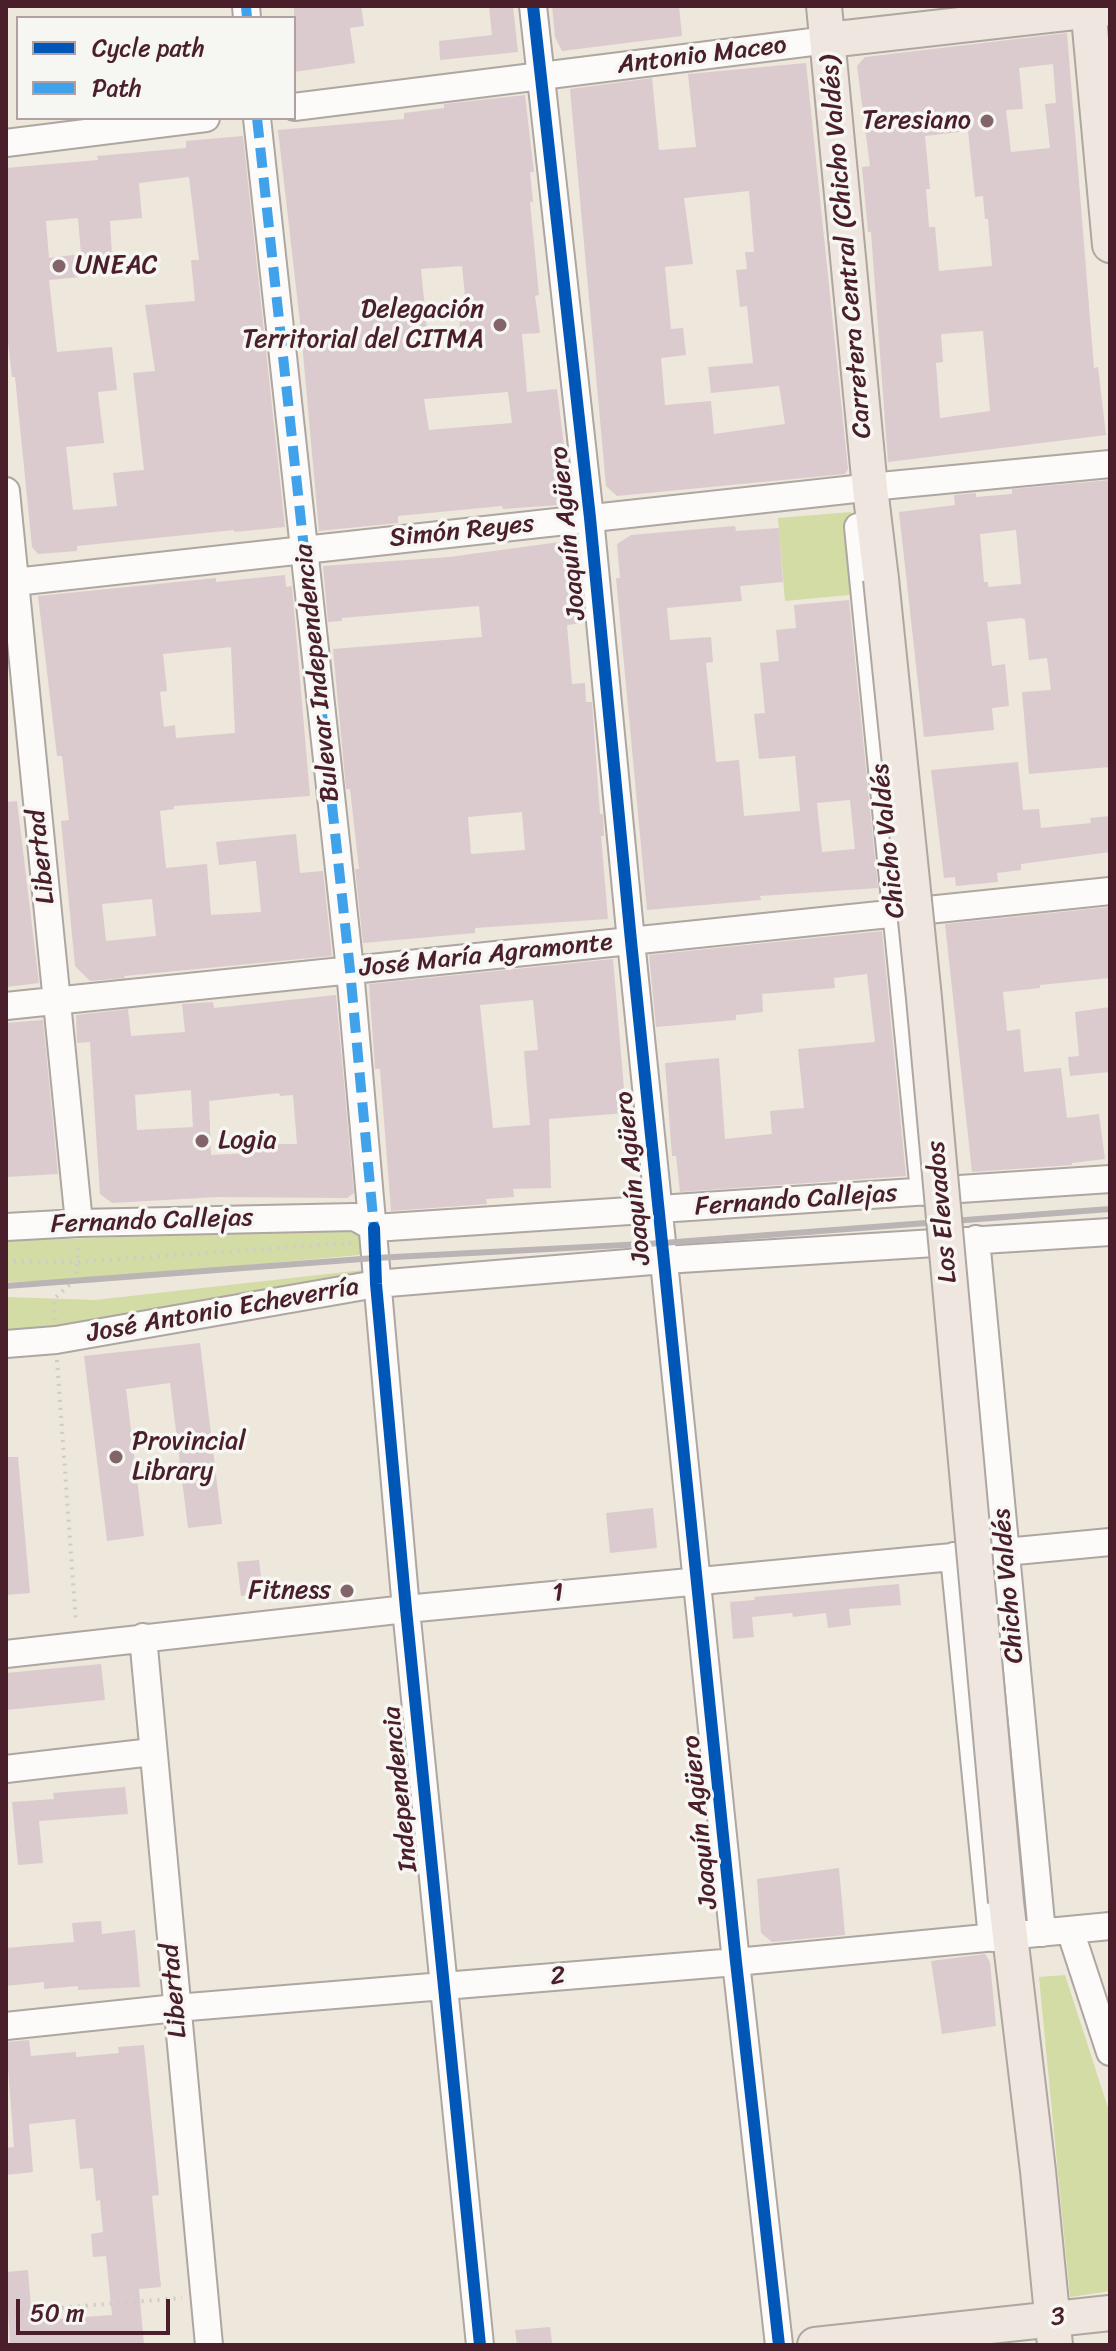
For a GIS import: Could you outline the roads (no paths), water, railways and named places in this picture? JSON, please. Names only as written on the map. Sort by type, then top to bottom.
[{"type":"main road","name":"Carretera Central (Chicho Valdés)","points":[[824,6],[862,489]]},
{"type":"main road","name":"Antonio Maceo","points":[[828,40],[1095,8]]},
{"type":"main road","points":[[1095,8],[1110,245]]},
{"type":"main road","name":"Los Elevados","points":[[862,489],[881,579],[924,998],[1006,1902],[1015,1935]]},
{"type":"main road","points":[[1015,1935],[1054,2332]]},
{"type":"main road","name":"3","points":[[815,2345],[1054,2332],[1110,2313]]},
{"type":"street","name":"Joaquín Agüero","points":[[533,6],[590,518],[736,1962],[779,2345]]},
{"type":"street","name":"Antonio Maceo","points":[[296,107],[828,40]]},
{"type":"street","points":[[6,143],[190,120]]},
{"type":"street","name":"Bulevar Independencia","points":[[257,120],[350,970],[374,1234]]},
{"type":"street","name":"Simón Reyes","points":[[10,582],[1110,464]]},
{"type":"street","name":"Chicho Valdés","points":[[862,489],[896,913],[924,1192]]},
{"type":"street","name":"Libertad","points":[[6,491],[10,582],[79,1223]]},
{"type":"street","name":"José María Agramonte","points":[[6,1006],[1110,891]]},
{"type":"street","name":"Fernando Callejas","points":[[6,1227],[355,1217],[374,1234],[1110,1179]]},
{"type":"street","name":"José Antonio Echeverría","points":[[6,1344],[56,1340],[376,1284],[664,1260],[1110,1232]]},
{"type":"street","name":"Independencia","points":[[374,1234],[406,1609],[480,2345]]},
{"type":"street","name":"Chicho Valdés","points":[[976,1239],[1006,1552],[1015,1935]]},
{"type":"street","name":"1","points":[[6,1654],[406,1609],[1110,1542]]},
{"type":"street","name":"Chicho Valdés","points":[[954,1556],[1015,1935]]},
{"type":"street","name":"Libertad","points":[[143,1637],[209,2345]]},
{"type":"street","points":[[6,1769],[152,1752]]},
{"type":"street","name":"2","points":[[6,2026],[176,2008],[736,1962],[1110,1926]]},
{"type":"street","points":[[1070,1930],[1110,2052]]},
{"type":"railway","points":[[6,1286],[375,1258],[663,1243],[1110,1209]]},
{"type":"place","name":"Teresiano","points":[[987,121]]},
{"type":"place","name":"UNEAC","points":[[59,266]]},
{"type":"place","name":"Delegación Territorial del CITMA","points":[[500,325]]},
{"type":"place","name":"Logia","points":[[202,1141]]},
{"type":"place","name":"Provincial Library","points":[[116,1457]]},
{"type":"place","name":"Fitness","points":[[347,1591]]}]
